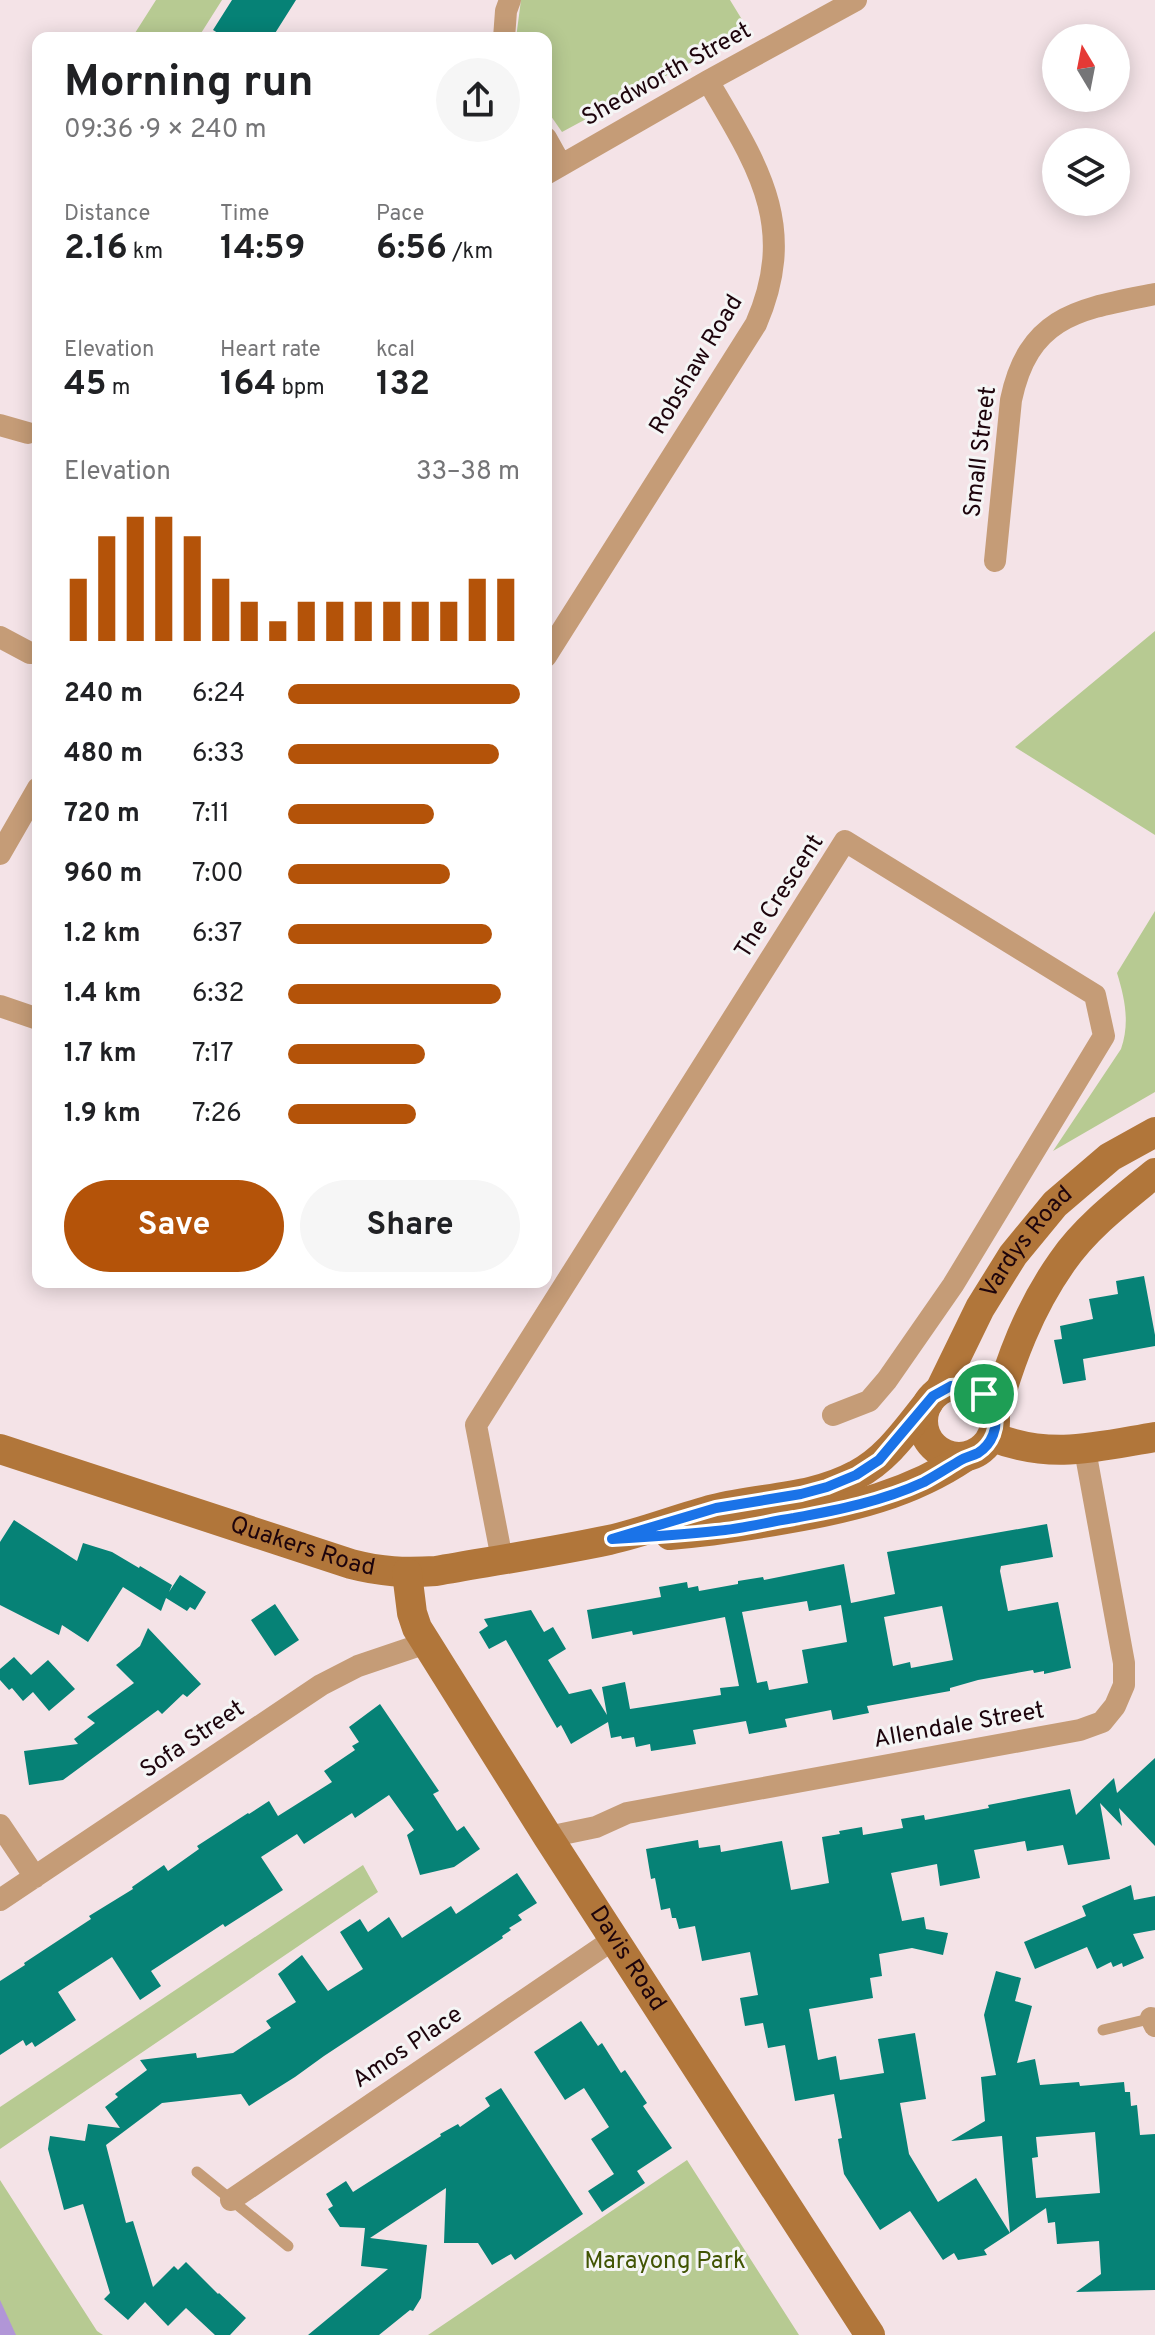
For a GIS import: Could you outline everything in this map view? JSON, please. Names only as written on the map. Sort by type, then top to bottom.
[{"type":"main road","name":"Vardys Road","points":[[934,1396],[980,1308],[1013,1255],[1055,1204],[1110,1157],[1155,1132]]},
{"type":"main road","name":"Vardys Road","points":[[994,1426],[1009,1365],[1024,1327],[1062,1261],[1109,1210],[1155,1173]]},
{"type":"main road","points":[[963,1385],[984,1394],[991,1403],[994,1426],[986,1447],[976,1454],[953,1457],[942,1454],[932,1446],[923,1425],[924,1413],[934,1396],[951,1386],[963,1385]]},
{"type":"main road","name":"Quakers Road","points":[[612,1539],[716,1508],[801,1494],[856,1475],[879,1460],[934,1396]]},
{"type":"main road","points":[[994,1426],[1010,1444],[1047,1451],[1085,1450],[1155,1437]]},
{"type":"main road","name":"Quakers Road","points":[[0,1449],[351,1564],[382,1572],[407,1573],[436,1571],[612,1539],[719,1531],[833,1511],[879,1499],[923,1482],[965,1457]]},
{"type":"main road","name":"Davis Road","points":[[407,1573],[412,1613],[426,1643],[870,2335]]},
{"type":"street","points":[[504,32],[510,0]]},
{"type":"street","name":"Shedworth Street","points":[[554,170],[856,0]]},
{"type":"street","name":"Robshaw Road","points":[[552,647],[756,324],[767,299],[773,244],[768,199],[750,153],[708,81]]},
{"type":"street","name":"Small Street","points":[[995,561],[1011,400],[1015,378],[1023,361],[1034,344],[1067,316],[1092,307],[1155,294]]},
{"type":"street","points":[[0,425],[28,433]]},
{"type":"street","points":[[0,637],[32,653]]},
{"type":"street","points":[[0,854],[32,798]]},
{"type":"street","name":"The Crescent","points":[[502,1559],[476,1425],[845,841],[1095,995],[1104,1036],[953,1285],[887,1380],[869,1401],[833,1415]]},
{"type":"street","points":[[0,1006],[32,1017]]},
{"type":"street","name":"Allendale Street","points":[[548,1837],[596,1827],[627,1813],[1080,1730],[1102,1722],[1115,1706],[1124,1685],[1124,1663],[1085,1450]]},
{"type":"street","name":"Sofa Street","points":[[0,1900],[321,1685],[358,1666],[426,1643]]},
{"type":"street","points":[[0,1825],[35,1877]]},
{"type":"street","name":"Amos Place","points":[[231,2200],[614,1939]]},
{"type":"lane","points":[[1103,2030],[1154,2021]]},
{"type":"lane","points":[[197,2172],[288,2246]]},
{"type":"green space","points":[[156,0],[222,0],[202,32],[136,32]]},
{"type":"green space","points":[[521,0],[730,0],[749,31],[562,132],[552,118],[552,32],[517,32]]},
{"type":"green space","points":[[1155,631],[1155,835],[1015,747]]},
{"type":"green space","points":[[1155,911],[1155,1092],[1053,1151],[1121,1049],[1125,1011],[1117,973]]},
{"type":"green space","points":[[363,1865],[378,1892],[0,2149],[0,2107]]},
{"type":"green space","name":"Marayong Park","points":[[687,2160],[799,2335],[428,2335]]},
{"type":"green space","points":[[0,2180],[97,2331],[103,2335],[0,2335]]},
{"type":"shaded area","points":[[0,2300],[16,2335],[0,2335]]},
{"type":"building","points":[[232,0],[296,0],[276,32],[213,30]]},
{"type":"building","points":[[1144,1276],[1155,1346],[1083,1359],[1086,1380],[1063,1384],[1054,1340],[1062,1339],[1060,1326],[1093,1319],[1089,1299],[1118,1294],[1116,1281]]},
{"type":"building","points":[[14,1520],[77,1561],[83,1543],[112,1552],[140,1566],[172,1585],[169,1592],[180,1575],[206,1592],[195,1610],[190,1607],[187,1611],[166,1598],[161,1611],[123,1587],[88,1642],[62,1625],[59,1635],[0,1605],[0,1542]]},
{"type":"building","points":[[1047,1524],[1053,1557],[1001,1566],[1000,1571],[1008,1611],[1058,1602],[1071,1668],[1044,1674],[1044,1671],[1034,1673],[1033,1670],[978,1680],[950,1688],[950,1691],[867,1706],[869,1713],[833,1720],[831,1710],[785,1719],[787,1727],[749,1734],[746,1721],[693,1730],[696,1744],[651,1751],[650,1744],[636,1747],[634,1737],[611,1738],[608,1722],[571,1744],[561,1725],[557,1728],[506,1640],[489,1649],[479,1632],[488,1626],[484,1619],[531,1610],[544,1632],[553,1627],[566,1649],[548,1660],[569,1694],[591,1689],[607,1715],[602,1687],[625,1682],[630,1709],[721,1695],[720,1688],[739,1686],[725,1617],[633,1635],[632,1631],[592,1639],[587,1610],[661,1597],[659,1587],[687,1582],[688,1588],[698,1586],[699,1591],[738,1584],[738,1581],[763,1577],[764,1580],[844,1564],[851,1603],[895,1594],[887,1552]],"holes":[[[807,1601],[809,1611],[841,1605],[847,1642],[802,1650],[808,1683],[769,1690],[767,1681],[757,1683],[742,1612]],[[942,1606],[953,1660],[911,1668],[910,1662],[893,1666],[884,1617]]]},
{"type":"building","points":[[275,1604],[299,1640],[275,1656],[251,1620]]},
{"type":"building","points":[[148,1628],[201,1684],[187,1697],[183,1694],[162,1714],[158,1710],[63,1780],[29,1785],[24,1751],[78,1744],[74,1739],[95,1723],[87,1717],[134,1683],[116,1665],[140,1646]]},
{"type":"building","points":[[14,1657],[31,1675],[48,1660],[75,1689],[49,1711],[33,1692],[23,1701],[0,1680],[0,1669]]},
{"type":"building","points":[[380,1704],[439,1791],[433,1794],[457,1831],[464,1826],[480,1849],[454,1867],[420,1875],[407,1835],[414,1830],[389,1795],[355,1818],[352,1813],[304,1844],[297,1834],[261,1857],[283,1890],[225,1927],[223,1924],[151,1971],[161,1986],[140,2000],[112,1957],[58,1992],[76,2020],[35,2047],[32,2042],[26,2046],[23,2040],[0,2055],[0,1981],[164,1865],[168,1871],[199,1849],[197,1846],[248,1813],[269,1801],[278,1816],[332,1782],[324,1771],[355,1750],[352,1746],[359,1742],[349,1727]]},
{"type":"building","points":[[1155,1758],[1155,1846],[1119,1808],[1122,1826],[1100,1803],[1110,1859],[1068,1865],[1063,1845],[1027,1851],[1025,1841],[974,1850],[980,1878],[940,1886],[937,1864],[891,1873],[902,1921],[924,1917],[926,1929],[948,1933],[943,1955],[912,1948],[879,1954],[882,1976],[870,1978],[873,1998],[809,2009],[818,2060],[836,2056],[840,2080],[884,2073],[878,2039],[915,2033],[926,2099],[900,2103],[909,2154],[938,2202],[976,2178],[1010,2233],[984,2250],[987,2255],[958,2260],[954,2253],[943,2260],[910,2211],[880,2230],[844,2174],[838,2139],[842,2138],[834,2094],[795,2101],[785,2045],[768,2048],[763,2023],[745,2026],[740,1998],[758,1995],[750,1952],[702,1961],[695,1926],[679,1929],[670,1908],[661,1910],[646,1849],[698,1840],[699,1848],[720,1845],[721,1852],[782,1841],[791,1890],[829,1883],[822,1837],[862,1827],[863,1835],[903,1828],[901,1819],[924,1815],[925,1820],[1070,1789],[1076,1815],[1114,1778],[1117,1793]]},
{"type":"building","points":[[517,1873],[537,1903],[518,1915],[522,1920],[509,1928],[511,1930],[503,1938],[295,2077],[249,2106],[241,2094],[162,2103],[106,2145],[126,2223],[133,2221],[153,2287],[174,2266],[178,2270],[186,2262],[246,2318],[230,2335],[215,2335],[186,2308],[168,2326],[145,2302],[128,2320],[104,2299],[110,2293],[83,2204],[64,2210],[48,2149],[50,2136],[85,2141],[88,2124],[120,2128],[105,2107],[118,2097],[115,2094],[147,2070],[140,2060],[196,2053],[197,2058],[233,2053],[271,2028],[266,2021],[296,2002],[278,1974],[302,1955],[328,1991],[363,1969],[340,1932],[360,1919],[368,1932],[389,1917],[402,1938],[451,1906],[456,1914]]},
{"type":"building","points":[[1131,1885],[1134,1900],[1155,1896],[1155,1930],[1133,1934],[1144,1958],[1123,1967],[1122,1963],[1113,1967],[1111,1962],[1097,1969],[1087,1947],[1035,1969],[1024,1942],[1086,1916],[1082,1906]]},
{"type":"building","points":[[996,1971],[1021,1978],[1015,2001],[1032,2006],[1017,2063],[1035,2059],[1040,2085],[1079,2082],[1080,2086],[1124,2082],[1125,2092],[1130,2092],[1131,2106],[1137,2105],[1140,2135],[1155,2134],[1155,2290],[1076,2292],[1101,2274],[1099,2241],[1057,2244],[1055,2222],[1048,2223],[1046,2208],[1010,2233],[1002,2136],[951,2141],[985,2121],[981,2077],[996,2075],[984,2015]],"holes":[[[1095,2132],[1100,2193],[1036,2198],[1032,2158],[1038,2157],[1036,2137]]]},
{"type":"building","points":[[581,2021],[598,2046],[602,2043],[621,2073],[625,2070],[647,2103],[643,2106],[672,2148],[637,2171],[645,2183],[602,2212],[588,2191],[614,2174],[591,2139],[609,2127],[584,2088],[565,2100],[534,2052]]},
{"type":"building","points":[[501,2088],[583,2214],[515,2260],[511,2254],[492,2265],[478,2243],[444,2243],[446,2188],[370,2238],[427,2245],[421,2298],[413,2311],[410,2310],[379,2335],[308,2335],[388,2269],[361,2266],[365,2228],[340,2227],[328,2209],[333,2206],[326,2194],[346,2181],[353,2192],[440,2134],[458,2124],[460,2127],[490,2106],[485,2098]]},
{"type":"route","points":[[963,1385],[984,1394],[995,1414],[993,1437],[976,1454],[965,1457],[923,1482],[833,1511],[719,1531],[612,1539],[716,1508],[827,1487],[856,1475],[879,1460],[940,1390],[963,1385]]}]
